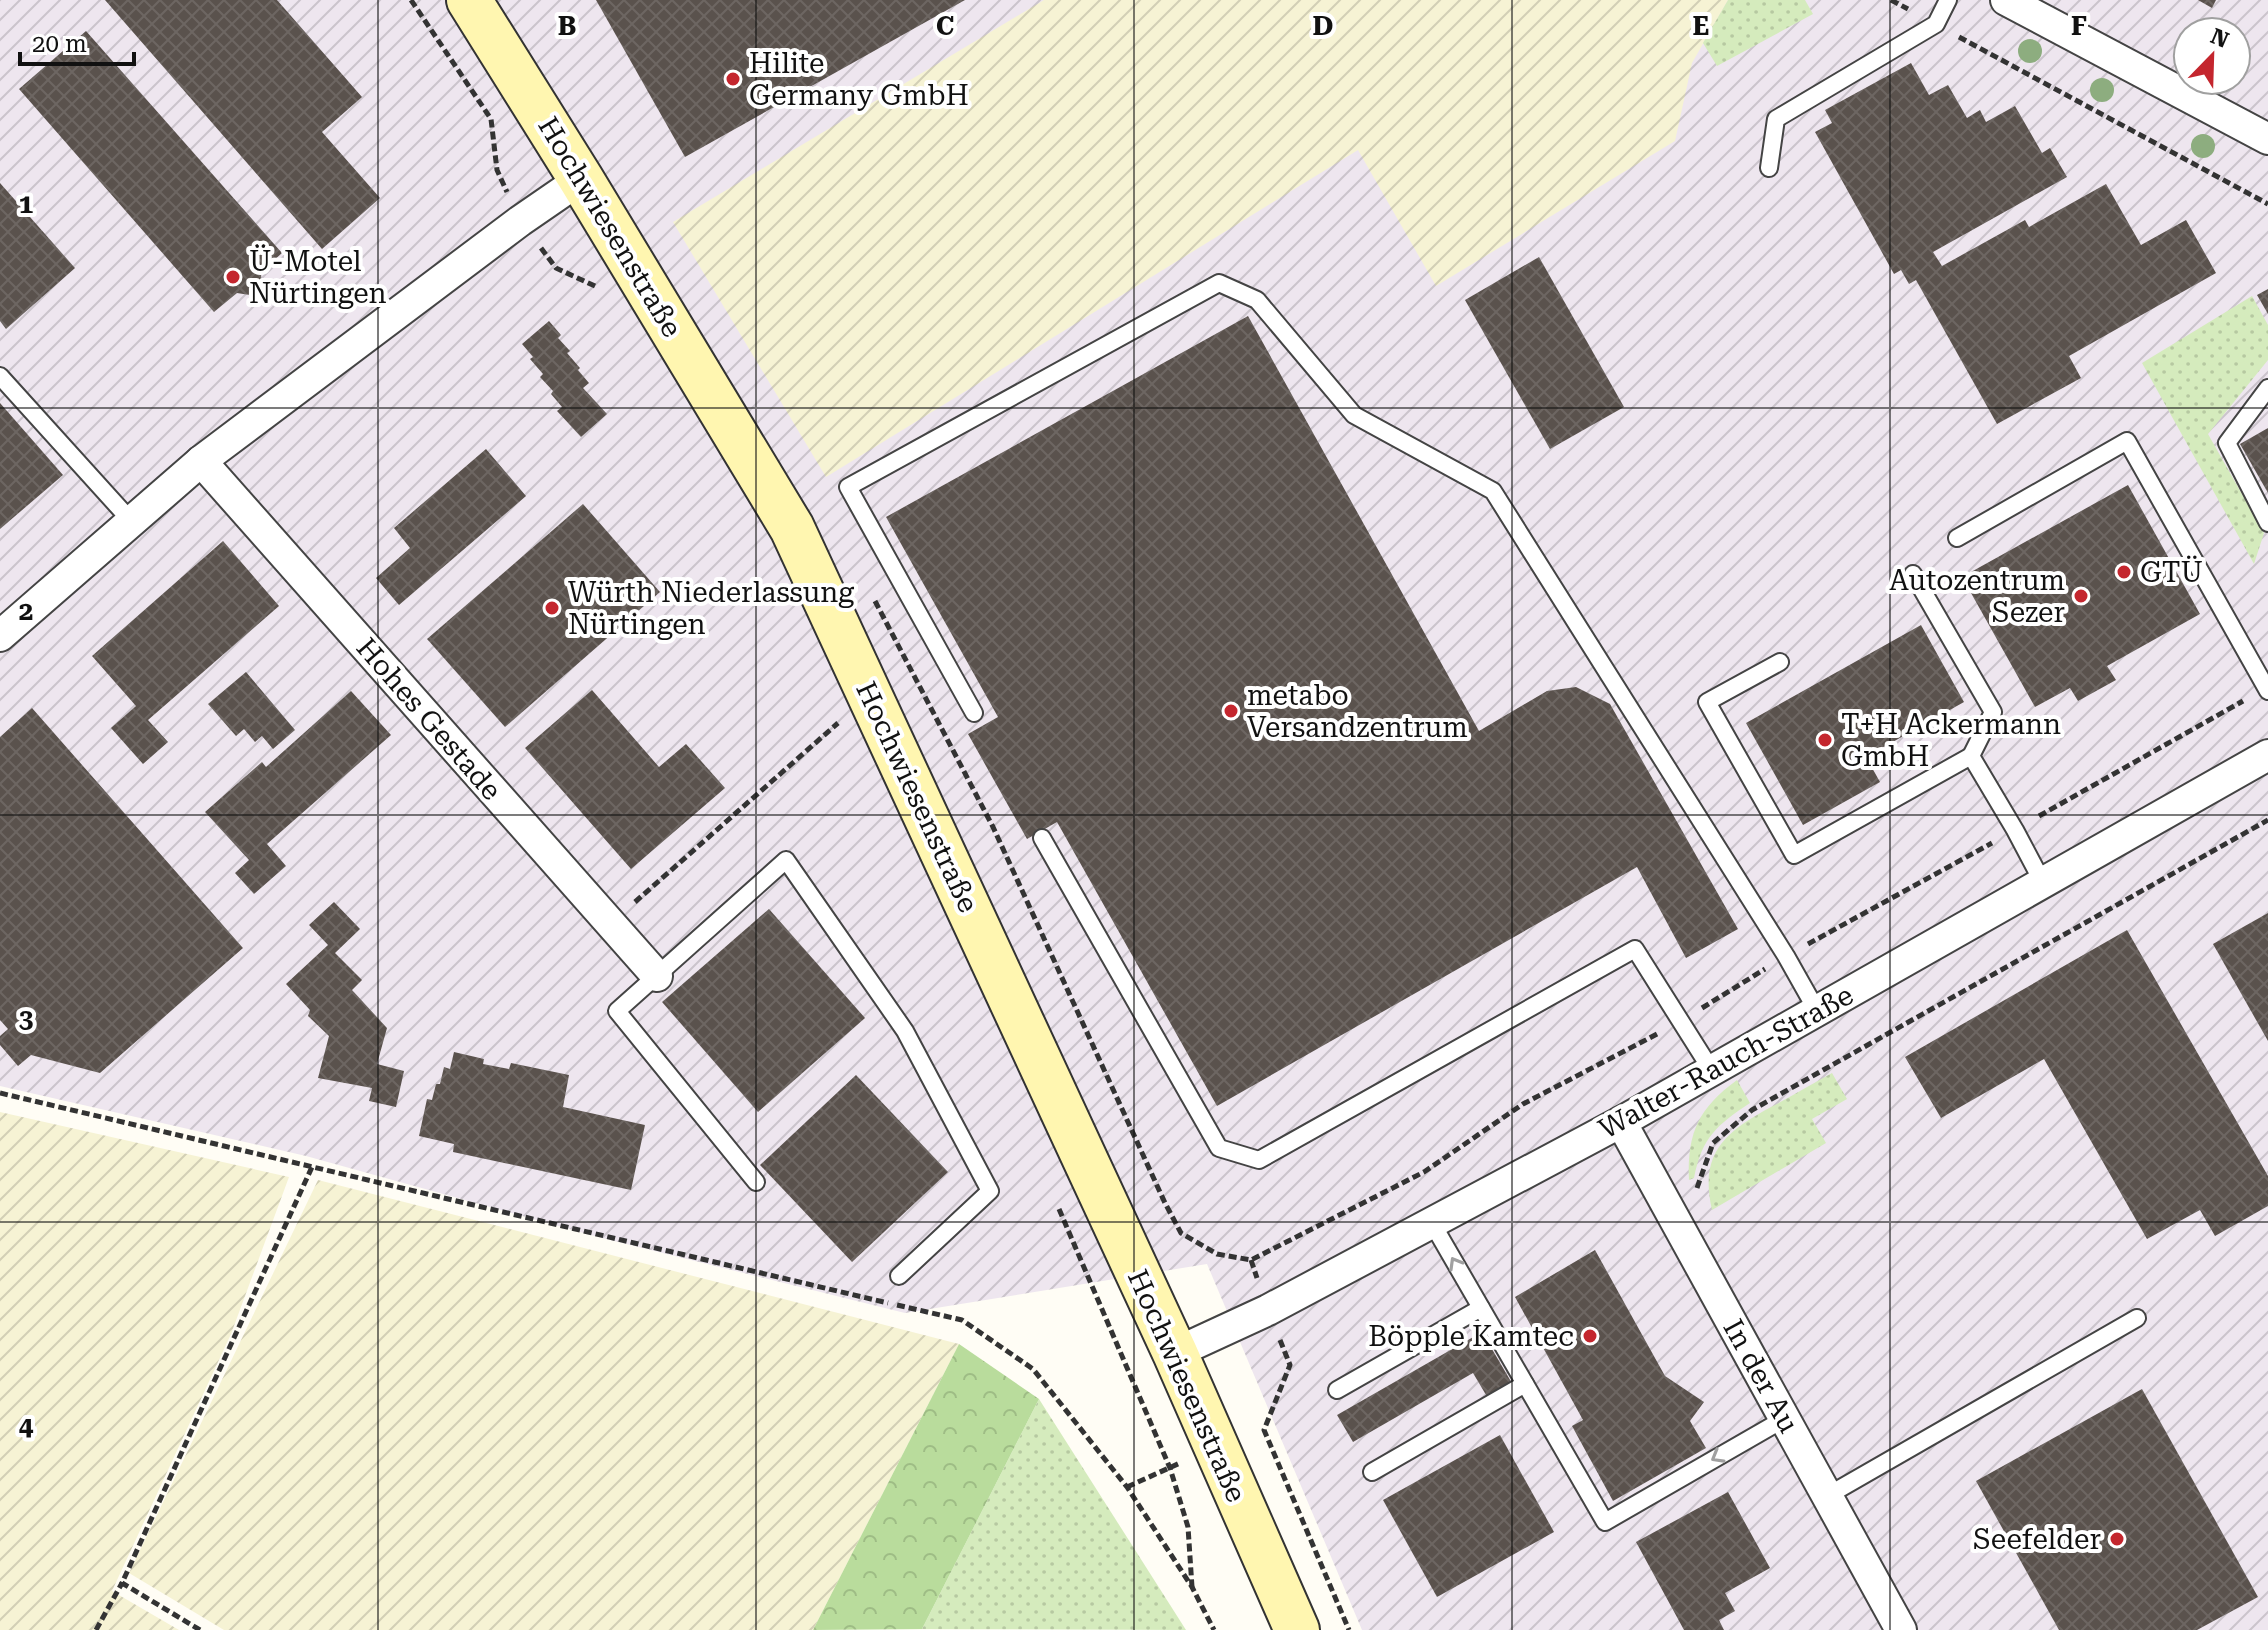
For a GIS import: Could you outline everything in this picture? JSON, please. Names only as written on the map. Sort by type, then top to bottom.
[{"type":"street","name":"Hochwiesenstraße","points":[[469,0],[792,528],[1175,1353],[1297,1630]]},
{"type":"street","points":[[2006,0],[2268,139]]},
{"type":"street","points":[[0,636],[201,461],[520,221],[581,179]]},
{"type":"street","name":"Hohes Gestade","points":[[201,461],[657,976]]},
{"type":"street","name":"Walter-Rauch-Straße","points":[[1175,1353],[1268,1310],[1621,1122],[2268,755]]},
{"type":"street","name":"In der Au","points":[[1621,1122],[1901,1630]]},
{"type":"lane","points":[[1769,168],[1776,119],[1936,24],[1948,0]]},
{"type":"lane","points":[[974,713],[848,487],[1219,283],[1257,300],[1354,415],[1493,491],[1786,956],[1817,1011]]},
{"type":"lane","points":[[0,376],[132,522]]},
{"type":"lane","points":[[2268,388],[2227,443],[2268,523]]},
{"type":"lane","points":[[1957,538],[2127,441],[2267,690]]},
{"type":"lane","points":[[1780,662],[1707,702],[1794,855],[1971,756],[1993,712],[1913,574]]},
{"type":"lane","points":[[1971,756],[2043,883]]},
{"type":"lane","points":[[1042,838],[1219,1148],[1259,1160],[1635,949],[1712,1071]]},
{"type":"lane","points":[[756,1182],[617,1011],[786,860],[905,1031],[990,1191],[899,1276]]},
{"type":"lane","points":[[1432,1223],[1605,1522],[1784,1419]]},
{"type":"lane","points":[[1337,1390],[1481,1308]]},
{"type":"lane","points":[[1827,1496],[2137,1318]]},
{"type":"lane","points":[[1372,1472],[1525,1384]]},
{"type":"path","points":[[411,0],[491,119],[497,170],[520,221],[556,268],[599,288]]},
{"type":"path","points":[[1891,0],[2268,204]]},
{"type":"path","points":[[1251,1260],[1424,1172],[1523,1104],[1681,1022],[1786,956],[2267,690]]},
{"type":"path","points":[[610,924],[838,722],[845,736]]},
{"type":"path","points":[[1679,1229],[1713,1143],[1752,1110],[2268,820]]},
{"type":"path","points":[[0,1093],[962,1320],[1033,1369],[1127,1487],[1192,1587],[1214,1630]]},
{"type":"path","points":[[96,1630],[122,1583],[312,1167]]},
{"type":"path","points":[[1057,1205],[1170,1468],[1188,1527],[1192,1587]]},
{"type":"path","points":[[1264,1430],[1349,1630]]},
{"type":"path","points":[[1127,1487],[1170,1468]]},
{"type":"path","points":[[122,1583],[200,1630]]},
{"type":"shaded area","points":[[0,0],[2268,0],[2268,1630],[1362,1630],[1207,1264],[905,1313],[598,1237],[306,1156],[0,1086]]},
{"type":"shaded area","points":[[1044,0],[1728,0],[1692,63],[1675,141],[1436,286],[1358,150],[826,477],[673,222]]},
{"type":"shaded area","points":[[0,1112],[289,1177],[231,1334],[112,1591],[179,1630],[0,1630]]},
{"type":"shaded area","points":[[318,1180],[959,1344],[813,1630],[224,1630],[129,1573]]},
{"type":"green space","points":[[1728,0],[1805,0],[1813,14],[1717,66],[1703,43]]},
{"type":"green space","points":[[2252,296],[2268,325],[2268,360],[2208,434],[2264,533],[2254,564],[2142,363]]},
{"type":"green space","points":[[1832,1073],[1847,1099],[1812,1119],[1826,1143],[1712,1210],[1709,1173],[1719,1146],[1755,1116]]},
{"type":"green space","points":[[1737,1080],[1750,1103],[1713,1133],[1701,1152],[1694,1178],[1689,1180],[1690,1148],[1698,1122],[1713,1101]]},
{"type":"green space","points":[[959,1344],[1039,1399],[922,1629],[813,1630]]},
{"type":"green space","points":[[1039,1399],[1186,1630],[922,1629]]},
{"type":"building","points":[[105,0],[277,0],[362,97],[322,132],[380,198],[322,249]]},
{"type":"building","name":"Hilite Germany GmbH","points":[[596,0],[965,0],[685,157]]},
{"type":"building","points":[[2198,0],[2216,0],[2212,8]]},
{"type":"building","points":[[86,31],[282,253],[261,272],[262,297],[237,293],[214,312],[19,89]]},
{"type":"building","points":[[1911,63],[1929,95],[1948,85],[1967,118],[1980,110],[1986,122],[2015,106],[2042,153],[2050,148],[2067,177],[1933,252],[1942,266],[2025,220],[2029,227],[2106,184],[2141,245],[2186,220],[2216,273],[2069,356],[2081,378],[1997,424],[1916,280],[1909,284],[1901,270],[1894,274],[1815,132],[1832,123],[1825,110]]},
{"type":"building","points":[[0,183],[75,268],[6,329],[0,321]]},
{"type":"building","points":[[1539,257],[1624,407],[1550,449],[1465,300]]},
{"type":"building","points":[[2268,289],[2268,314],[2257,295]]},
{"type":"building","name":"metabo Versandzentrum","points":[[1248,316],[1479,731],[1547,691],[1576,687],[1610,704],[1738,929],[1686,958],[1637,867],[1217,1106],[1057,822],[1027,839],[968,734],[998,717],[886,517]]},
{"type":"building","points":[[549,321],[561,335],[558,338],[570,351],[567,353],[589,383],[583,388],[607,414],[581,437],[557,411],[562,407],[540,377],[543,374],[522,344]]},
{"type":"building","points":[[0,403],[63,475],[0,529]]},
{"type":"building","points":[[2268,428],[2268,493],[2240,444]]},
{"type":"building","points":[[486,449],[526,496],[399,605],[376,578],[410,548],[394,528]]},
{"type":"building","name":"Autozentrum Sezer","points":[[2128,485],[2200,614],[2107,666],[2116,680],[2078,701],[2070,688],[2035,707],[1962,577]]},
{"type":"building","name":"Würth Niederlassung Nürtingen","points":[[583,504],[660,592],[505,727],[427,639]]},
{"type":"building","points":[[223,541],[279,606],[148,720],[168,742],[143,764],[111,728],[136,706],[92,656]]},
{"type":"building","name":"T+H Ackermann GmbH","points":[[1921,625],[1964,702],[1866,757],[1880,782],[1803,825],[1746,723]]},
{"type":"building","points":[[246,672],[295,730],[273,749],[262,736],[255,742],[244,729],[236,736],[208,704]]},
{"type":"building","points":[[592,690],[659,767],[686,744],[725,788],[631,869],[525,748]]},
{"type":"building","points":[[351,691],[391,735],[267,844],[286,866],[254,894],[235,873],[249,860],[205,812],[262,762],[266,767]]},
{"type":"building","points":[[32,708],[243,948],[100,1073],[31,1055],[18,1066],[0,1045],[0,1036],[8,1029],[0,1020],[0,737]]},
{"type":"building","points":[[334,902],[360,929],[335,953],[362,980],[352,990],[387,1028],[377,1064],[404,1071],[396,1107],[369,1101],[372,1088],[318,1078],[329,1036],[308,1016],[310,1010],[286,984],[328,945],[309,925]]},
{"type":"building","points":[[769,909],[865,1018],[758,1112],[662,1002]]},
{"type":"building","points":[[2268,913],[2268,1041],[2213,944]]},
{"type":"building","points":[[2127,930],[2268,1176],[2268,1206],[2215,1236],[2200,1210],[2147,1239],[2044,1059],[1941,1118],[1905,1057]]},
{"type":"building","points":[[454,1052],[484,1059],[483,1064],[509,1069],[511,1063],[569,1075],[563,1107],[645,1125],[631,1190],[453,1152],[454,1144],[419,1136],[427,1099],[432,1100],[444,1067],[450,1069]]},
{"type":"building","points":[[856,1075],[948,1172],[852,1262],[760,1165]]},
{"type":"building","name":"Böpple Kamtec","points":[[1595,1250],[1665,1376],[1704,1402],[1690,1421],[1706,1448],[1613,1501],[1572,1426],[1583,1420],[1515,1297]]},
{"type":"building","points":[[1482,1332],[1513,1385],[1489,1400],[1473,1373],[1353,1442],[1337,1415]]},
{"type":"building","name":"Seefelder","points":[[2142,1389],[2258,1597],[2197,1630],[2059,1630],[1976,1481]]},
{"type":"building","points":[[1500,1435],[1554,1532],[1437,1597],[1383,1500]]},
{"type":"building","points":[[1728,1492],[1770,1568],[1725,1593],[1735,1611],[1719,1620],[1724,1630],[1684,1630],[1636,1542]]},
{"type":"place","name":"Hilite Germany GmbH","points":[[733,79]]},
{"type":"place","name":"Ü-Motel Nürtingen","points":[[233,277]]},
{"type":"place","name":"GTÜ","points":[[2124,572]]},
{"type":"place","name":"Autozentrum Sezer","points":[[2081,596]]},
{"type":"place","name":"Würth Niederlassung Nürtingen","points":[[552,608]]},
{"type":"place","name":"metabo Versandzentrum","points":[[1231,711]]},
{"type":"place","name":"T+H Ackermann GmbH","points":[[1825,740]]},
{"type":"place","name":"Böpple Kamtec","points":[[1590,1336]]},
{"type":"place","name":"Seefelder","points":[[2117,1539]]}]
